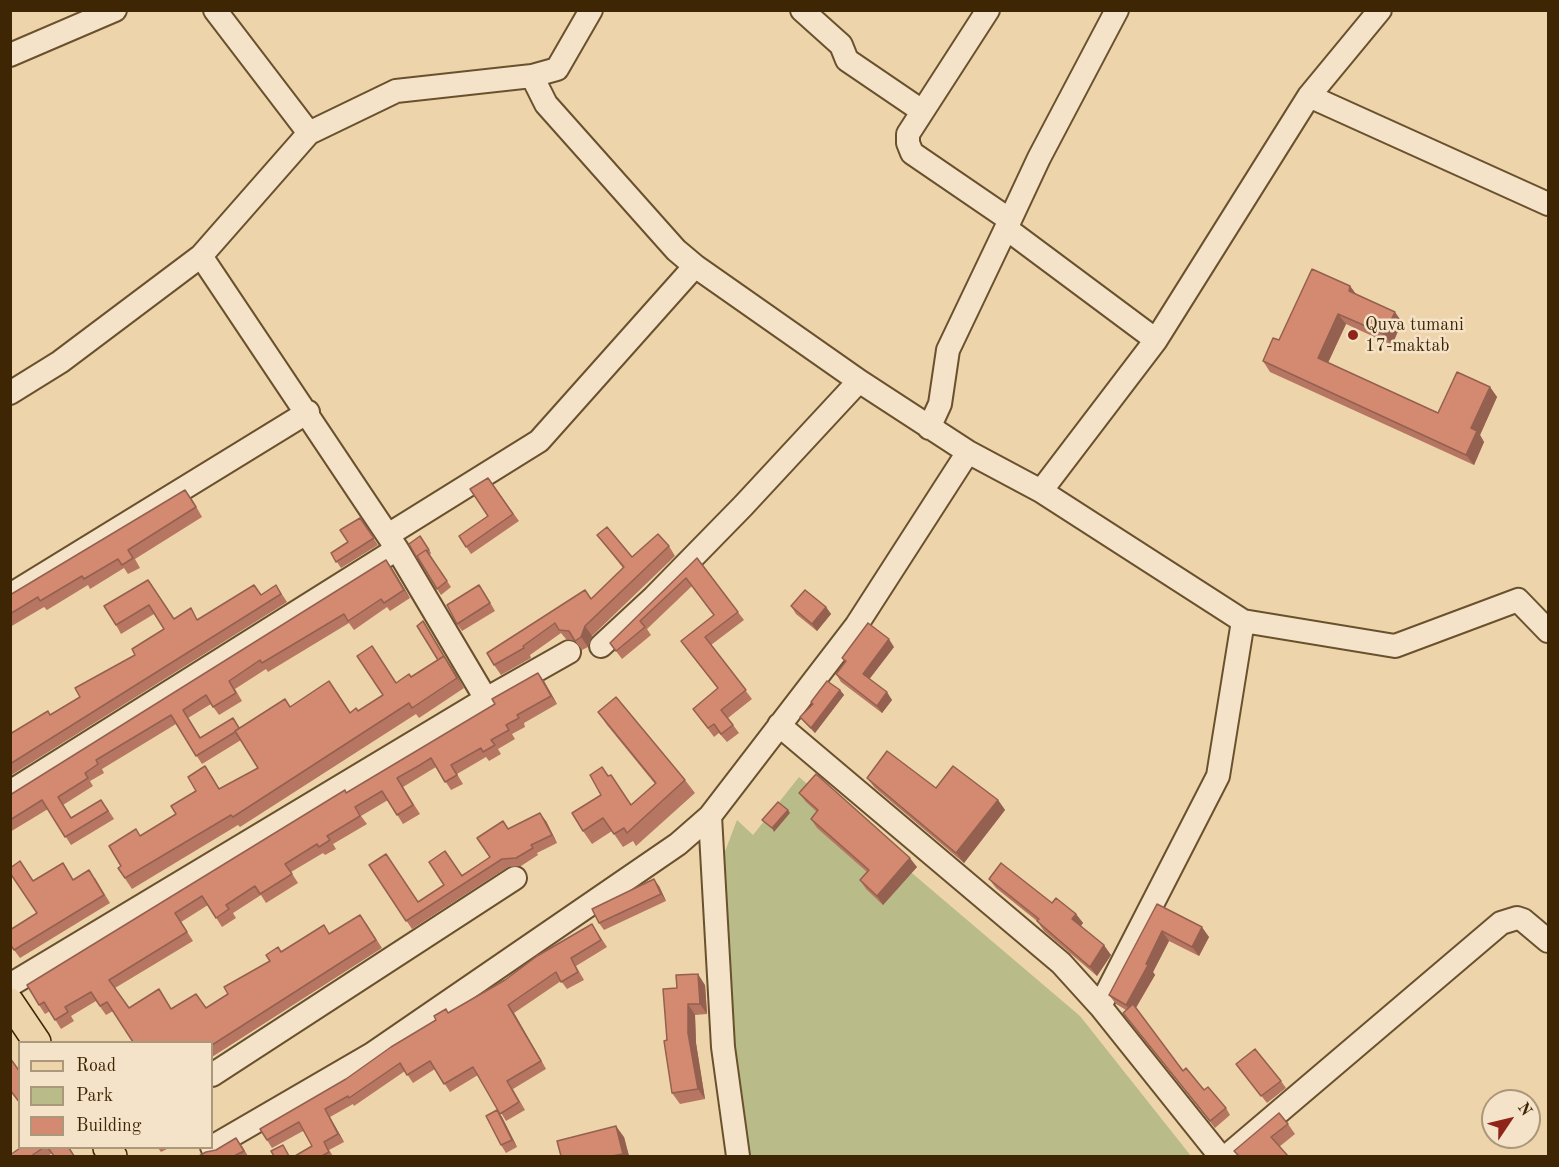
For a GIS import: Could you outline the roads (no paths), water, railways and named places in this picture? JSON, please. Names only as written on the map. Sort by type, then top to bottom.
[{"type":"main road","points":[[10,1002],[36,1041]]},
{"type":"street","points":[[10,55],[115,10]]},
{"type":"street","points":[[215,10],[309,133]]},
{"type":"street","points":[[10,393],[60,362],[201,256],[309,133],[396,91],[532,76],[557,69],[591,10]]},
{"type":"street","points":[[802,10],[841,45],[847,60],[922,111]]},
{"type":"street","points":[[988,10],[908,134],[908,143],[912,153],[1009,224],[1156,340]]},
{"type":"street","points":[[929,428],[940,404],[948,350],[1039,158],[1117,10]]},
{"type":"street","points":[[1041,491],[1156,340],[1309,96],[1380,10]]},
{"type":"street","points":[[532,76],[546,104],[676,249],[695,266],[929,428],[1041,491],[1243,621],[1395,646],[1518,600],[1548,631]]},
{"type":"street","points":[[1309,96],[1548,204]]},
{"type":"street","points":[[201,256],[308,412],[392,542],[486,699]]},
{"type":"street","points":[[10,792],[392,542],[539,441],[695,266]]},
{"type":"street","points":[[601,646],[654,597],[743,506],[859,381]]},
{"type":"street","points":[[10,595],[308,412]]},
{"type":"street","points":[[213,1146],[372,1054],[678,844],[710,816],[856,626],[968,452]]},
{"type":"street","points":[[1100,1006],[1218,776],[1243,621]]},
{"type":"street","points":[[10,985],[486,699],[569,652]]},
{"type":"street","points":[[779,725],[1060,963],[1100,1006],[1220,1156]]},
{"type":"street","points":[[710,816],[723,1047],[738,1156]]},
{"type":"street","points":[[213,1074],[515,878]]},
{"type":"street","points":[[1227,1156],[1501,923],[1517,918],[1523,920],[1548,941]]},
{"type":"place","name":"Quva tumani 17-maktab","points":[[1353,335]]}]
